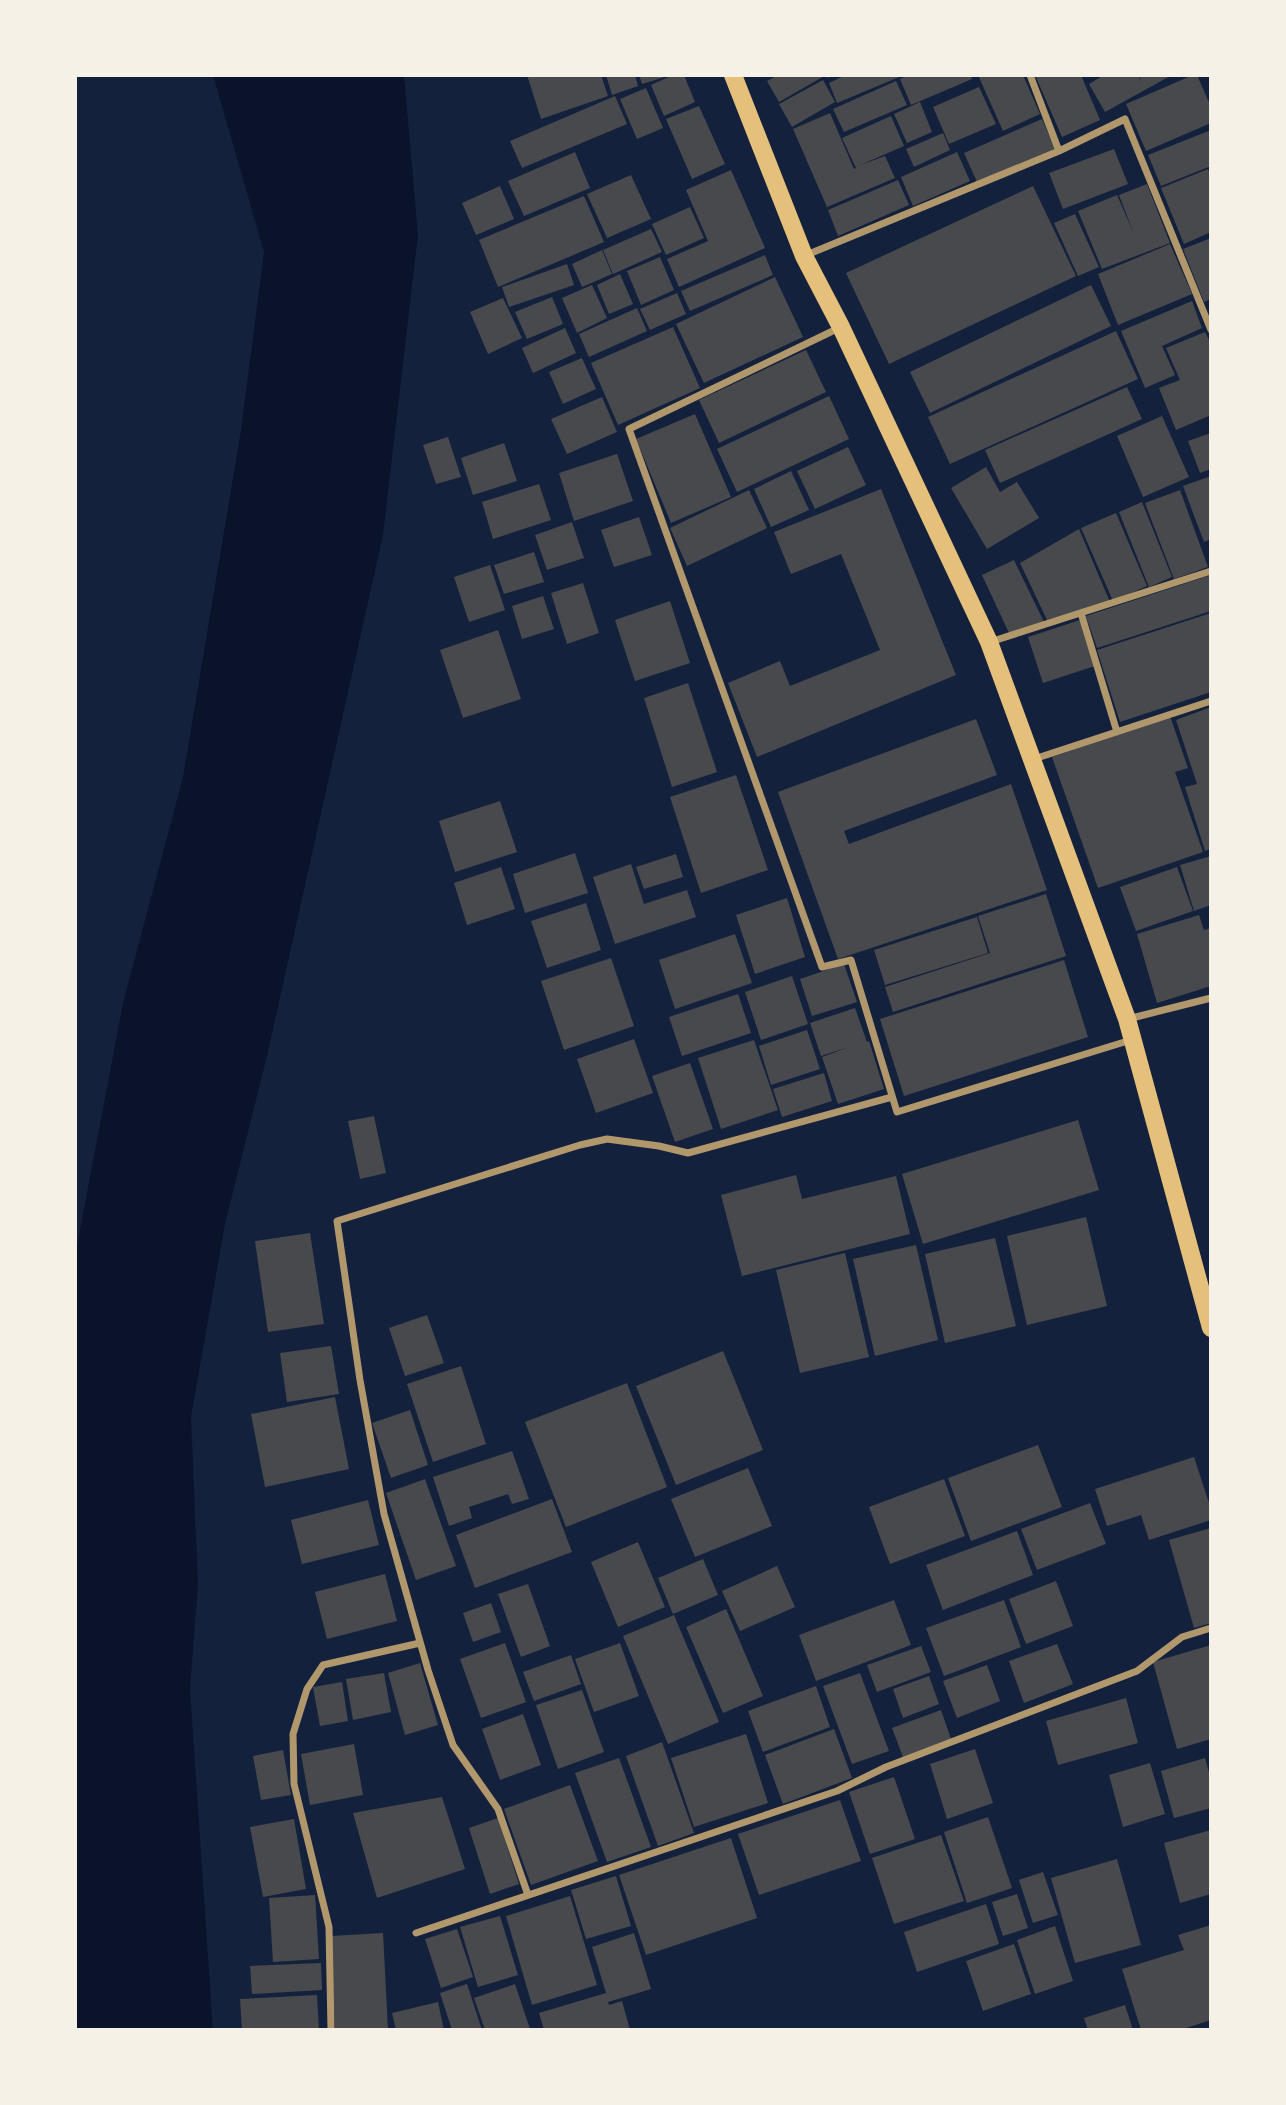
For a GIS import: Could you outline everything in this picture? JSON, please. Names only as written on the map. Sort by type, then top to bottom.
[{"type":"main road","points":[[733,75],[804,256],[841,327],[989,642],[1127,1019],[1211,1328]]},
{"type":"street","points":[[1030,75],[1059,151]]},
{"type":"street","points":[[804,256],[1059,151],[1125,119],[1211,330]]},
{"type":"street","points":[[841,327],[629,429],[822,967],[851,960],[897,1112],[1132,1039]]},
{"type":"street","points":[[989,642],[1211,571]]},
{"type":"street","points":[[1081,613],[1117,732]]},
{"type":"street","points":[[1033,759],[1211,701]]},
{"type":"street","points":[[1127,1019],[1211,998]]},
{"type":"street","points":[[528,1895],[498,1809],[453,1745],[420,1643],[384,1514],[360,1380],[337,1221],[580,1145],[607,1139],[660,1146],[688,1153],[892,1097]]},
{"type":"street","points":[[416,1933],[837,1791],[886,1767],[1137,1671],[1182,1637],[1211,1628]]},
{"type":"street","points":[[331,2030],[328,1927],[294,1784],[293,1734],[307,1689],[323,1665],[420,1643]]},
{"type":"water","points":[[213,75],[404,75],[418,235],[383,535],[267,1056],[225,1224],[191,1417],[198,1584],[190,1689],[213,2030],[75,2030],[75,1256],[123,1003],[183,777],[241,430],[264,252]]},
{"type":"building","points":[[527,75],[601,75],[608,96],[541,119]]},
{"type":"building","points":[[606,75],[635,75],[638,86],[612,95]]},
{"type":"building","points":[[639,75],[668,75],[668,76],[642,84]]},
{"type":"building","points":[[673,75],[684,75],[695,102],[664,116],[651,85]]},
{"type":"building","points":[[778,75],[826,75],[779,102],[767,81]]},
{"type":"building","points":[[846,75],[904,75],[837,103],[829,83]]},
{"type":"building","points":[[909,75],[971,75],[972,79],[911,105],[900,79]]},
{"type":"building","points":[[978,75],[1023,75],[1040,114],[1003,131]]},
{"type":"building","points":[[1035,75],[1081,75],[1100,120],[1062,137]]},
{"type":"building","points":[[1104,75],[1138,75],[1142,83],[1139,75],[1172,75],[1105,112],[1089,84]]},
{"type":"building","points":[[1197,75],[1211,107],[1211,123],[1146,151],[1126,104]]},
{"type":"building","points":[[823,80],[835,102],[792,127],[779,104]]},
{"type":"building","points":[[896,81],[907,105],[844,132],[833,109]]},
{"type":"building","points":[[979,87],[996,124],[949,144],[933,107]]},
{"type":"building","points":[[646,88],[663,128],[637,139],[620,99]]},
{"type":"building","points":[[615,96],[627,124],[522,168],[510,141]]},
{"type":"building","points":[[920,102],[932,132],[907,143],[894,114]]},
{"type":"building","points":[[699,106],[725,164],[692,179],[666,119]]},
{"type":"building","points":[[830,113],[854,169],[856,168],[842,138],[891,116],[904,146],[858,166],[885,156],[895,178],[827,207],[793,129]]},
{"type":"building","points":[[1042,119],[1055,149],[977,182],[964,153]]},
{"type":"building","points":[[1211,130],[1211,166],[1161,186],[1148,155]]},
{"type":"building","points":[[943,133],[950,150],[914,167],[906,149]]},
{"type":"building","points":[[1114,149],[1128,184],[1063,209],[1049,173]]},
{"type":"building","points":[[575,152],[590,188],[524,216],[508,181]]},
{"type":"building","points":[[957,152],[970,181],[913,206],[901,177]]},
{"type":"building","points":[[1208,169],[1211,175],[1211,232],[1184,244],[1161,188]]},
{"type":"building","points":[[731,170],[765,248],[679,287],[667,259],[708,241],[686,190]]},
{"type":"building","points":[[631,175],[651,219],[607,238],[587,194]]},
{"type":"building","points":[[898,180],[909,205],[838,236],[828,210]]},
{"type":"building","points":[[1147,184],[1170,243],[1102,269],[1078,211],[1117,195],[1134,234],[1119,195]]},
{"type":"building","points":[[500,186],[514,219],[476,235],[462,203]]},
{"type":"building","points":[[1033,186],[1076,276],[889,364],[846,273]]},
{"type":"building","points":[[584,196],[604,242],[498,287],[479,240]]},
{"type":"building","points":[[690,207],[704,238],[666,255],[652,224]]},
{"type":"building","points":[[1075,214],[1099,267],[1078,276],[1054,223]]},
{"type":"building","points":[[651,229],[662,252],[613,274],[603,250]]},
{"type":"building","points":[[1211,238],[1211,299],[1204,302],[1183,249]]},
{"type":"building","points":[[1170,244],[1192,294],[1118,325],[1098,274]]},
{"type":"building","points":[[602,250],[612,274],[582,287],[572,264]]},
{"type":"building","points":[[765,255],[773,275],[690,311],[681,291]]},
{"type":"building","points":[[660,257],[674,290],[641,305],[627,271]]},
{"type":"building","points":[[567,264],[574,285],[509,307],[502,287]]},
{"type":"building","points":[[620,274],[633,304],[609,314],[597,285]]},
{"type":"building","points":[[775,277],[803,337],[704,383],[676,324]]},
{"type":"building","points":[[592,285],[607,318],[577,333],[562,298]]},
{"type":"building","points":[[1091,285],[1111,326],[930,413],[910,372]]},
{"type":"building","points":[[677,293],[686,314],[650,330],[640,309]]},
{"type":"building","points":[[552,297],[563,324],[527,339],[515,312]]},
{"type":"building","points":[[503,298],[522,338],[488,354],[470,312]]},
{"type":"building","points":[[1192,301],[1202,328],[1162,346],[1175,375],[1145,388],[1121,331]]},
{"type":"building","points":[[637,308],[647,331],[589,357],[579,334]]},
{"type":"building","points":[[673,327],[700,388],[618,425],[591,363]]},
{"type":"building","points":[[565,328],[576,353],[533,373],[522,348]]},
{"type":"building","points":[[1116,331],[1138,379],[950,464],[928,417]]},
{"type":"building","points":[[1205,332],[1211,344],[1211,415],[1176,430],[1159,388],[1180,380],[1166,348]]},
{"type":"building","points":[[806,350],[826,392],[719,443],[699,400]]},
{"type":"building","points":[[582,358],[596,389],[563,404],[549,372]]},
{"type":"building","points":[[1127,387],[1142,419],[1000,483],[985,450]]},
{"type":"building","points":[[829,396],[849,439],[737,492],[717,449]]},
{"type":"building","points":[[602,397],[617,432],[567,454],[551,419]]},
{"type":"building","points":[[695,414],[731,497],[671,523],[636,439]]},
{"type":"building","points":[[1162,416],[1189,477],[1143,497],[1117,436]]},
{"type":"building","points":[[1211,433],[1211,469],[1200,473],[1188,441]]},
{"type":"building","points":[[448,437],[461,477],[436,484],[423,445]]},
{"type":"building","points":[[504,443],[517,481],[473,495],[461,458]]},
{"type":"building","points":[[848,447],[866,485],[815,509],[797,471]]},
{"type":"building","points":[[617,454],[633,501],[574,521],[559,473]]},
{"type":"building","points":[[986,467],[1000,492],[1017,482],[1039,518],[987,549],[951,488]]},
{"type":"building","points":[[791,471],[809,510],[771,527],[754,489]]},
{"type":"building","points":[[1211,476],[1211,539],[1204,542],[1183,486]]},
{"type":"building","points":[[539,484],[551,520],[493,539],[482,502]]},
{"type":"building","points":[[881,489],[956,675],[757,757],[728,683],[780,661],[790,686],[880,650],[841,554],[791,574],[774,532]]},
{"type":"building","points":[[749,490],[767,528],[687,566],[670,528]]},
{"type":"building","points":[[1180,490],[1208,567],[1174,579],[1145,503]]},
{"type":"building","points":[[1142,502],[1172,577],[1149,587],[1119,512]]},
{"type":"building","points":[[1116,513],[1147,586],[1113,601],[1081,528]]},
{"type":"building","points":[[639,517],[652,555],[614,567],[601,530]]},
{"type":"building","points":[[572,522],[584,558],[547,570],[535,535]]},
{"type":"building","points":[[1079,529],[1110,602],[1047,620],[1020,563]]},
{"type":"building","points":[[534,552],[544,582],[504,594],[494,565]]},
{"type":"building","points":[[1014,560],[1044,622],[1009,633],[982,575]]},
{"type":"building","points":[[490,565],[505,610],[469,622],[454,577]]},
{"type":"building","points":[[1211,575],[1211,611],[1097,648],[1086,616]]},
{"type":"building","points":[[583,583],[599,633],[567,644],[551,593]]},
{"type":"building","points":[[543,596],[554,629],[522,639],[512,606]]},
{"type":"building","points":[[670,601],[690,663],[635,681],[615,620]]},
{"type":"building","points":[[1211,613],[1211,692],[1120,722],[1097,650]]},
{"type":"building","points":[[1080,620],[1095,666],[1043,683],[1028,637]]},
{"type":"building","points":[[498,630],[521,699],[463,718],[440,650]]},
{"type":"building","points":[[688,683],[717,772],[672,787],[644,698]]},
{"type":"building","points":[[1211,707],[1211,849],[1205,851],[1185,787],[1197,784],[1176,720]]},
{"type":"building","points":[[1170,716],[1188,768],[1175,772],[1203,852],[1098,888],[1052,757]]},
{"type":"building","points":[[976,719],[997,775],[844,831],[849,844],[1011,784],[1047,890],[838,959],[778,792]]},
{"type":"building","points":[[736,775],[768,870],[701,893],[670,797]]},
{"type":"building","points":[[500,801],[517,852],[455,872],[439,821]]},
{"type":"building","points":[[575,853],[588,893],[525,913],[513,874]]},
{"type":"building","points":[[676,854],[683,877],[644,889],[636,867]]},
{"type":"building","points":[[1211,856],[1211,905],[1194,911],[1180,865]]},
{"type":"building","points":[[631,864],[644,904],[687,890],[696,917],[615,944],[593,877]]},
{"type":"building","points":[[501,867],[515,909],[467,925],[454,883]]},
{"type":"building","points":[[1177,867],[1193,911],[1136,931],[1120,887]]},
{"type":"building","points":[[1046,894],[1066,956],[893,1012],[885,987],[990,953],[978,916]]},
{"type":"building","points":[[787,898],[805,957],[755,974],[736,915]]},
{"type":"building","points":[[586,903],[601,950],[547,968],[531,921]]},
{"type":"building","points":[[1199,915],[1204,930],[1211,928],[1211,986],[1157,1003],[1137,934]]},
{"type":"building","points":[[977,917],[988,953],[885,985],[874,950]]},
{"type":"building","points":[[735,934],[752,983],[675,1009],[659,960]]},
{"type":"building","points":[[611,958],[634,1026],[564,1050],[541,981]]},
{"type":"building","points":[[1064,960],[1088,1037],[904,1096],[880,1019]]},
{"type":"building","points":[[844,964],[857,1002],[812,1016],[800,979]]},
{"type":"building","points":[[792,976],[808,1024],[761,1040],[745,992]]},
{"type":"building","points":[[738,994],[751,1033],[682,1056],[669,1017]]},
{"type":"building","points":[[855,1008],[884,1089],[838,1104],[822,1057],[849,1047],[821,1056],[810,1023]]},
{"type":"building","points":[[807,1030],[820,1069],[771,1085],[759,1046]]},
{"type":"building","points":[[634,1039],[653,1093],[596,1113],[577,1059]]},
{"type":"building","points":[[754,1040],[778,1110],[721,1129],[698,1058]]},
{"type":"building","points":[[690,1063],[713,1129],[675,1142],[652,1076]]},
{"type":"building","points":[[824,1073],[832,1101],[782,1117],[773,1089]]},
{"type":"building","points":[[374,1116],[386,1173],[360,1179],[348,1121]]},
{"type":"building","points":[[1078,1120],[1099,1190],[923,1244],[902,1174]]},
{"type":"building","points":[[796,1175],[802,1199],[896,1176],[910,1234],[742,1276],[721,1195]]},
{"type":"building","points":[[1086,1217],[1107,1306],[1027,1325],[1007,1236]]},
{"type":"building","points":[[310,1233],[324,1324],[268,1332],[255,1241]]},
{"type":"building","points":[[995,1238],[1016,1326],[945,1343],[925,1254]]},
{"type":"building","points":[[916,1245],[938,1340],[875,1356],[853,1259]]},
{"type":"building","points":[[845,1253],[869,1357],[800,1373],[776,1270]]},
{"type":"building","points":[[427,1315],[444,1363],[405,1376],[389,1328]]},
{"type":"building","points":[[331,1346],[339,1394],[287,1402],[280,1353]]},
{"type":"building","points":[[723,1351],[763,1450],[676,1485],[636,1386]]},
{"type":"building","points":[[461,1366],[486,1444],[433,1462],[407,1384]]},
{"type":"building","points":[[627,1383],[667,1487],[566,1527],[525,1422]]},
{"type":"building","points":[[335,1397],[349,1469],[265,1487],[251,1414]]},
{"type":"building","points":[[410,1410],[428,1465],[391,1478],[372,1423]]},
{"type":"building","points":[[1038,1445],[1062,1507],[971,1541],[948,1478]]},
{"type":"building","points":[[512,1451],[529,1499],[512,1504],[508,1494],[469,1507],[472,1518],[449,1526],[433,1477]]},
{"type":"building","points":[[1194,1457],[1211,1509],[1211,1520],[1149,1540],[1141,1515],[1107,1526],[1095,1489]]},
{"type":"building","points":[[748,1468],[772,1526],[695,1557],[671,1499]]},
{"type":"building","points":[[425,1479],[456,1566],[416,1580],[386,1493]]},
{"type":"building","points":[[944,1479],[965,1536],[890,1564],[869,1507]]},
{"type":"building","points":[[552,1499],[572,1552],[475,1588],[456,1535]]},
{"type":"building","points":[[368,1500],[379,1545],[302,1564],[291,1520]]},
{"type":"building","points":[[1090,1503],[1106,1544],[1037,1570],[1021,1529]]},
{"type":"building","points":[[1211,1528],[1211,1623],[1194,1628],[1169,1540]]},
{"type":"building","points":[[1017,1531],[1033,1575],[943,1610],[926,1565]]},
{"type":"building","points":[[638,1542],[665,1607],[618,1627],[591,1562]]},
{"type":"building","points":[[703,1559],[718,1595],[673,1614],[658,1578]]},
{"type":"building","points":[[777,1566],[795,1607],[740,1631],[722,1591]]},
{"type":"building","points":[[385,1574],[397,1621],[327,1639],[315,1592]]},
{"type":"building","points":[[1056,1581],[1073,1626],[1026,1644],[1009,1599]]},
{"type":"building","points":[[528,1584],[550,1646],[521,1657],[498,1594]]},
{"type":"building","points":[[894,1600],[911,1645],[816,1681],[799,1635]]},
{"type":"building","points":[[1004,1600],[1021,1647],[944,1676],[926,1628]]},
{"type":"building","points":[[491,1603],[501,1632],[473,1642],[463,1613]]},
{"type":"building","points":[[726,1609],[763,1696],[723,1713],[686,1627]]},
{"type":"building","points":[[674,1615],[719,1722],[668,1744],[623,1636]]},
{"type":"building","points":[[505,1643],[526,1702],[481,1718],[460,1659]]},
{"type":"building","points":[[620,1643],[639,1696],[594,1712],[575,1659]]},
{"type":"building","points":[[1057,1644],[1073,1684],[1024,1703],[1009,1661]]},
{"type":"building","points":[[1211,1645],[1211,1739],[1177,1749],[1153,1662]]},
{"type":"building","points":[[921,1646],[931,1672],[877,1692],[867,1665]]},
{"type":"building","points":[[571,1655],[581,1684],[534,1701],[523,1672]]},
{"type":"building","points":[[420,1663],[438,1725],[405,1735],[388,1673]]},
{"type":"building","points":[[987,1665],[1000,1701],[957,1718],[943,1681]]},
{"type":"building","points":[[384,1673],[391,1712],[353,1720],[346,1679]]},
{"type":"building","points":[[860,1673],[889,1751],[852,1764],[823,1686]]},
{"type":"building","points":[[929,1676],[939,1704],[903,1718],[893,1689]]},
{"type":"building","points":[[342,1682],[348,1721],[320,1726],[313,1687]]},
{"type":"building","points":[[816,1686],[830,1727],[763,1752],[748,1711]]},
{"type":"building","points":[[582,1690],[604,1752],[558,1769],[536,1705]]},
{"type":"building","points":[[1126,1698],[1138,1743],[1058,1765],[1046,1721]]},
{"type":"building","points":[[941,1710],[951,1739],[903,1757],[892,1728]]},
{"type":"building","points":[[523,1714],[541,1765],[500,1780],[482,1729]]},
{"type":"building","points":[[834,1729],[852,1778],[783,1804],[765,1755]]},
{"type":"building","points":[[746,1734],[768,1803],[694,1827],[671,1758]]},
{"type":"building","points":[[662,1742],[694,1833],[658,1846],[626,1756]]},
{"type":"building","points":[[354,1744],[363,1795],[310,1805],[301,1754]]},
{"type":"building","points":[[975,1749],[993,1803],[947,1819],[930,1764]]},
{"type":"building","points":[[283,1750],[291,1795],[261,1800],[253,1756]]},
{"type":"building","points":[[619,1758],[651,1847],[607,1862],[575,1773]]},
{"type":"building","points":[[1205,1758],[1211,1779],[1211,1808],[1174,1818],[1161,1771]]},
{"type":"building","points":[[1150,1763],[1165,1814],[1123,1827],[1109,1775]]},
{"type":"building","points":[[894,1777],[915,1839],[870,1854],[849,1792]]},
{"type":"building","points":[[570,1785],[598,1861],[531,1885],[504,1809]]},
{"type":"building","points":[[442,1797],[465,1869],[377,1898],[353,1813]]},
{"type":"building","points":[[840,1800],[861,1861],[759,1895],[738,1834]]},
{"type":"building","points":[[988,1817],[1012,1888],[967,1903],[944,1832]]},
{"type":"building","points":[[498,1818],[519,1884],[490,1894],[469,1828]]},
{"type":"building","points":[[294,1819],[306,1889],[263,1897],[250,1827]]},
{"type":"building","points":[[1211,1830],[1211,1894],[1180,1903],[1164,1843]]},
{"type":"building","points":[[941,1835],[964,1901],[894,1924],[872,1858]]},
{"type":"building","points":[[731,1838],[757,1918],[646,1955],[619,1875]]},
{"type":"building","points":[[1117,1859],[1141,1945],[1075,1963],[1051,1878]]},
{"type":"building","points":[[1043,1872],[1058,1915],[1033,1923],[1019,1880]]},
{"type":"building","points":[[616,1876],[631,1926],[586,1939],[571,1890]]},
{"type":"building","points":[[1017,1894],[1028,1928],[1003,1936],[992,1902]]},
{"type":"building","points":[[315,1895],[319,1959],[273,1962],[269,1898]]},
{"type":"building","points":[[570,1896],[597,1985],[532,2005],[506,1916]]},
{"type":"building","points":[[986,1904],[999,1944],[917,1972],[904,1932]]},
{"type":"building","points":[[500,1916],[518,1975],[478,1987],[460,1927]]},
{"type":"building","points":[[1211,1925],[1211,2020],[1180,2030],[1141,2030],[1122,1969],[1184,1950],[1178,1935]]},
{"type":"building","points":[[1055,1926],[1073,1981],[1035,1994],[1017,1940]]},
{"type":"building","points":[[457,1929],[473,1977],[441,1988],[425,1939]]},
{"type":"building","points":[[383,1933],[388,2030],[335,2030],[331,1936]]},
{"type":"building","points":[[634,1933],[651,1989],[608,2002],[609,2005],[622,2001],[630,2030],[544,2030],[539,2013],[606,1993],[592,1947]]},
{"type":"building","points":[[1014,1944],[1031,1994],[983,2011],[966,1961]]},
{"type":"building","points":[[321,1963],[322,1990],[252,1994],[250,1966]]},
{"type":"building","points":[[467,1984],[482,2030],[452,2030],[440,1993]]},
{"type":"building","points":[[515,1984],[530,2029],[485,2030],[474,1998]]},
{"type":"building","points":[[317,1995],[319,2030],[242,2030],[240,1999]]},
{"type":"building","points":[[438,2002],[444,2030],[396,2030],[392,2013]]},
{"type":"building","points":[[1125,2005],[1133,2030],[1088,2030],[1084,2018]]}]
